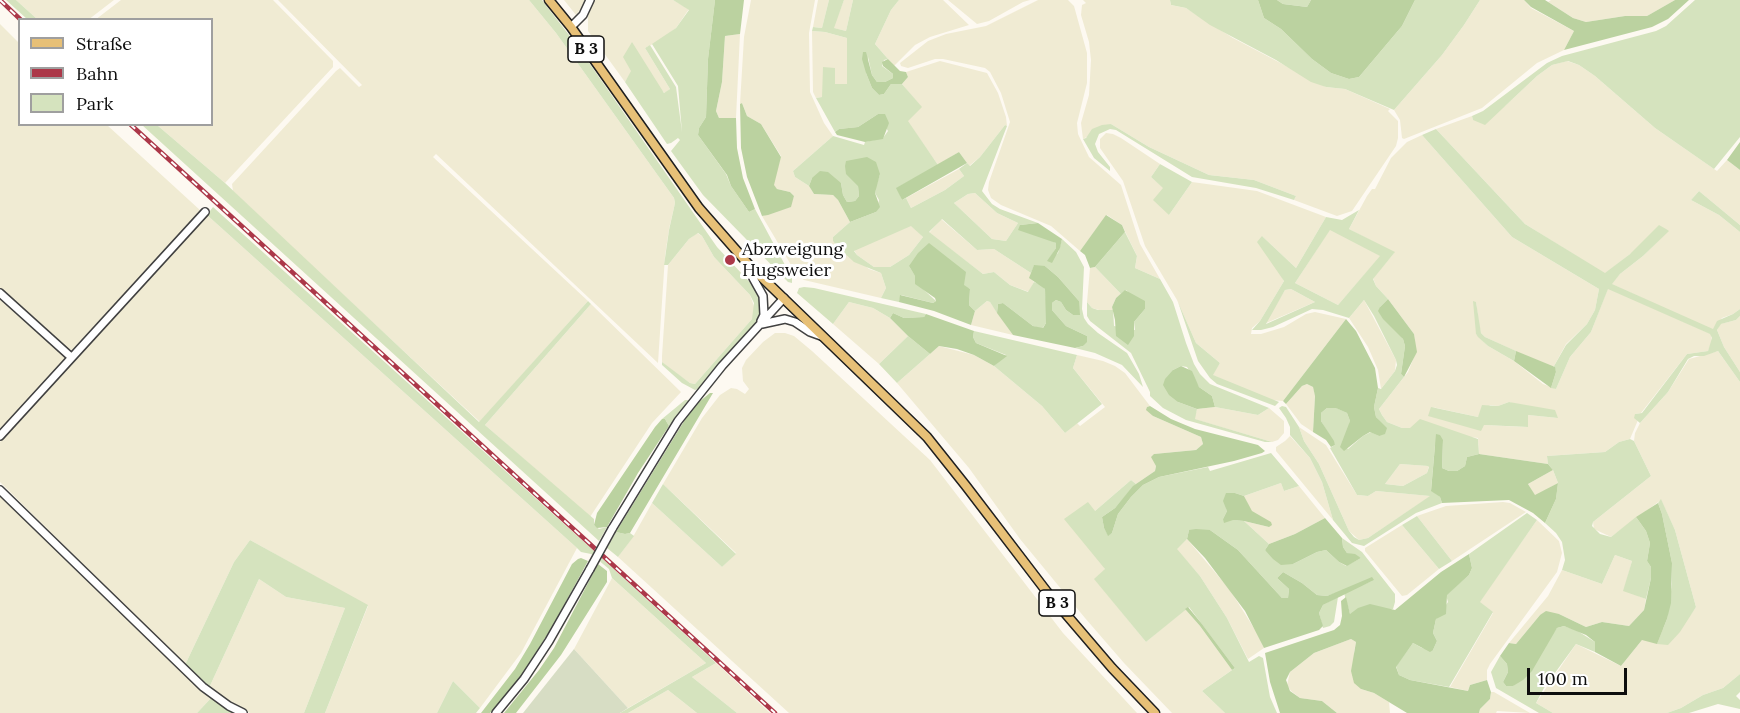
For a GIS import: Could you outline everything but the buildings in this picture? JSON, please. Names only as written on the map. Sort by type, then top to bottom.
[{"type":"main road","name":"B 3","points":[[549,0],[571,27],[699,208],[749,265],[927,437],[1047,592],[1112,668],[1155,713]]},
{"type":"street","points":[[571,27],[583,15],[590,0]]},
{"type":"street","points":[[0,436],[205,212]]},
{"type":"street","points":[[749,265],[765,304],[760,325]]},
{"type":"street","points":[[0,293],[71,357]]},
{"type":"street","points":[[496,713],[524,679],[549,641],[612,529],[678,421],[722,366],[784,298]]},
{"type":"street","points":[[760,325],[785,319],[822,336]]},
{"type":"street","points":[[0,490],[203,687],[243,713]]},
{"type":"shaded area","points":[[16,0],[114,0],[91,18],[36,18]]},
{"type":"shaded area","points":[[121,0],[273,0],[333,61],[333,67],[225,183],[158,126],[213,126],[213,18],[98,18]]},
{"type":"shaded area","points":[[278,0],[529,0],[556,33],[674,198],[665,256],[658,363],[436,154],[433,157],[588,301],[480,422],[233,191],[232,184],[336,71],[340,68],[359,87],[362,85]]},
{"type":"shaded area","points":[[564,0],[588,0],[576,15]]},
{"type":"shaded area","points":[[594,0],[673,0],[689,9],[676,28],[661,40],[645,48],[670,89],[665,93],[632,71],[625,82],[588,31],[588,14]]},
{"type":"shaded area","points":[[751,0],[815,0],[809,33],[810,92],[824,123],[833,136],[793,171],[795,177],[809,186],[814,194],[833,195],[838,200],[850,222],[833,237],[869,269],[881,273],[886,288],[881,298],[804,280],[797,275],[762,216],[790,207],[794,196],[773,185],[781,156],[761,124],[747,116],[742,103],[740,104],[744,37]]},
{"type":"shaded area","points":[[818,0],[829,0],[822,28],[813,27]]},
{"type":"shaded area","points":[[844,0],[853,0],[846,31],[833,28]]},
{"type":"shaded area","points":[[899,0],[943,0],[969,25],[930,37],[915,45],[894,66],[875,44],[891,10]]},
{"type":"shaded area","points":[[948,0],[1030,0],[989,21],[977,24]]},
{"type":"shaded area","points":[[1038,0],[1068,0],[1074,6],[1087,53],[1087,83],[1077,123],[1078,134],[1089,157],[1121,185],[1140,244],[1160,279],[1135,268],[1137,256],[1122,225],[1107,215],[1080,251],[1051,226],[1001,205],[991,198],[988,190],[989,182],[1010,122],[1001,93],[990,72],[985,68],[943,59],[935,59],[908,68],[901,66],[900,63],[928,41],[946,34],[986,26]]},
{"type":"shaded area","points":[[1083,0],[1170,0],[1171,5],[1186,8],[1233,38],[1326,87],[1345,89],[1390,109],[1388,111],[1398,121],[1396,146],[1352,211],[1337,216],[1294,200],[1296,196],[1254,180],[1209,175],[1149,147],[1111,124],[1083,139],[1081,123],[1089,95],[1091,60],[1089,42],[1081,15],[1082,5],[1086,3]]},
{"type":"shaded area","points":[[1480,0],[1524,0],[1531,8],[1574,31],[1564,50],[1537,63],[1482,108],[1402,138],[1400,120],[1394,110],[1442,55]]},
{"type":"shaded area","points":[[1551,0],[1675,0],[1647,16],[1625,16],[1586,22],[1573,18],[1548,2]]},
{"type":"shaded area","points":[[0,24],[18,42],[18,126],[108,126],[201,211],[72,350],[64,347],[0,289]]},
{"type":"shaded area","points":[[812,31],[847,38],[847,84],[835,84],[822,97],[816,98],[813,92]]},
{"type":"shaded area","points":[[740,34],[736,118],[719,118],[716,111],[722,82],[725,36]]},
{"type":"shaded area","points":[[940,61],[987,73],[998,93],[1006,117],[1007,126],[1005,125],[980,157],[969,166],[959,152],[938,165],[907,121],[921,107],[902,84],[908,77],[906,72]]},
{"type":"shaded area","points":[[1567,61],[1579,65],[1595,76],[1655,128],[1717,171],[1727,160],[1740,170],[1740,225],[1699,191],[1691,200],[1719,215],[1740,232],[1740,309],[1722,318],[1713,330],[1611,284],[1668,231],[1630,254],[1605,274],[1525,224],[1436,129],[1472,116],[1473,120],[1505,106],[1552,65]]},
{"type":"shaded area","points":[[1106,133],[1121,138],[1160,164],[1151,177],[1164,188],[1169,215],[1192,182],[1257,191],[1326,217],[1296,268],[1262,236],[1284,281],[1260,321],[1252,328],[1251,334],[1261,334],[1284,327],[1306,314],[1315,312],[1346,319],[1283,401],[1271,400],[1212,375],[1220,363],[1196,343],[1177,300],[1145,246],[1123,181],[1100,148],[1100,139]]},
{"type":"shaded area","points":[[1422,135],[1512,237],[1599,289],[1595,310],[1587,324],[1566,344],[1554,366],[1550,367],[1485,337],[1481,333],[1476,302],[1476,334],[1488,346],[1514,361],[1543,384],[1556,389],[1570,357],[1591,332],[1608,288],[1711,334],[1712,341],[1708,351],[1687,354],[1641,413],[1635,414],[1638,420],[1630,439],[1619,442],[1605,452],[1547,456],[1548,464],[1479,454],[1478,438],[1402,428],[1387,422],[1379,409],[1408,372],[1416,352],[1414,334],[1376,286],[1373,278],[1394,253],[1349,229],[1367,196],[1372,189],[1375,189],[1391,158],[1407,142]],"holes":[[[1509,402],[1558,418],[1528,415],[1528,427],[1484,425],[1432,407],[1478,417],[1490,405],[1498,406]]]},
{"type":"shaded area","points":[[959,169],[964,176],[945,190],[911,208],[906,198]]},
{"type":"shaded area","points":[[975,193],[997,213],[1018,223],[1006,241],[992,239],[954,203],[968,194]]},
{"type":"shaded area","points":[[207,215],[577,548],[521,653],[480,708],[453,681],[437,713],[325,713],[368,606],[250,540],[234,562],[185,665],[0,482],[0,442],[43,395],[42,393]]},
{"type":"shaded area","points":[[941,219],[977,250],[994,249],[1031,273],[1030,278],[1034,282],[1029,292],[1010,285],[994,272],[983,274],[929,233]]},
{"type":"shaded area","points":[[912,225],[923,237],[909,255],[890,267],[874,267],[857,255],[854,250]]},
{"type":"shaded area","points":[[1330,229],[1381,256],[1338,305],[1295,283]]},
{"type":"shaded area","points":[[697,233],[702,236],[714,257],[750,295],[755,309],[752,319],[695,384],[667,367],[662,362],[662,356],[668,265],[689,239]]},
{"type":"shaded area","points":[[1095,267],[1121,294],[1116,298],[1113,310],[1092,308],[1087,302],[1090,268]]},
{"type":"shaded area","points":[[1291,289],[1315,302],[1264,324],[1285,290]]},
{"type":"shaded area","points":[[0,296],[65,357],[64,361],[0,431]]},
{"type":"shaded area","points":[[1364,300],[1396,360],[1395,371],[1381,389],[1378,370],[1368,347],[1349,318]]},
{"type":"shaded area","points":[[987,301],[1013,335],[971,325],[975,311]]},
{"type":"shaded area","points":[[849,302],[873,308],[890,318],[908,336],[879,364],[833,324]]},
{"type":"shaded area","points":[[591,304],[681,392],[652,423],[590,517],[485,425]]},
{"type":"shaded area","points":[[1740,316],[1740,372],[1724,347],[1717,330],[1720,324],[1736,320]]},
{"type":"shaded area","points":[[775,333],[794,336],[930,460],[1063,633],[1137,713],[789,713],[618,557],[634,535],[652,503],[722,567],[736,553],[663,484],[702,418],[720,395],[731,388],[745,394],[749,389],[743,381],[742,368],[746,360]]},
{"type":"shaded area","points":[[939,346],[974,355],[994,366],[1042,406],[1065,433],[1077,423],[1080,426],[1105,407],[1073,368],[1077,355],[1115,366],[1125,373],[1150,406],[1147,407],[1153,416],[1201,437],[1203,444],[1196,450],[1154,454],[1155,471],[1136,484],[1131,480],[1095,511],[1105,570],[1095,579],[1146,642],[1185,609],[1232,670],[1202,691],[1225,713],[1172,713],[1085,618],[1020,539],[969,468],[897,383]]},
{"type":"shaded area","points":[[1718,351],[1740,382],[1740,674],[1723,688],[1667,713],[1553,713],[1536,703],[1576,644],[1621,666],[1642,640],[1691,614],[1696,607],[1675,530],[1661,500],[1611,537],[1594,529],[1593,522],[1651,476],[1634,441],[1640,423],[1668,392],[1689,359]]},
{"type":"shaded area","points":[[1307,384],[1313,387],[1315,395],[1313,432],[1301,424],[1286,404],[1302,386]]},
{"type":"shaded area","points":[[1215,407],[1258,415],[1269,408],[1284,421],[1284,433],[1278,440],[1272,442],[1194,419],[1197,409]]},
{"type":"shaded area","points":[[1299,427],[1326,445],[1357,495],[1368,496],[1376,491],[1431,496],[1368,538],[1359,540],[1349,531],[1319,464],[1304,441]]},
{"type":"shaded area","points":[[1290,436],[1310,458],[1322,482],[1333,520],[1276,451],[1276,447]]},
{"type":"shaded area","points":[[1400,464],[1429,466],[1427,473],[1403,486],[1385,484]]},
{"type":"shaded area","points":[[1553,470],[1558,483],[1535,496],[1528,484]]},
{"type":"shaded area","points":[[1281,483],[1284,491],[1299,486],[1325,518],[1295,534],[1269,544],[1244,521],[1269,527],[1251,511],[1244,496]]},
{"type":"shaded area","points":[[0,495],[212,697],[197,713],[0,713]]},
{"type":"shaded area","points":[[1510,503],[1526,512],[1452,561],[1417,516],[1446,506]]},
{"type":"shaded area","points":[[1537,520],[1559,541],[1562,553],[1557,572],[1490,664],[1487,670],[1487,680],[1470,685],[1468,691],[1450,687],[1493,613],[1479,602]]},
{"type":"shaded area","points":[[1402,525],[1439,569],[1407,595],[1402,596],[1365,551],[1365,548]]},
{"type":"shaded area","points":[[1187,539],[1230,590],[1257,633],[1264,648],[1248,659],[1227,618],[1200,576],[1176,549]]},
{"type":"shaded area","points":[[1615,555],[1632,561],[1624,590],[1646,599],[1644,610],[1629,626],[1602,622],[1586,627],[1559,614],[1540,615],[1516,644],[1509,643],[1548,596],[1562,570],[1602,584]]},
{"type":"shaded area","points":[[612,578],[706,663],[628,708],[574,649]]},
{"type":"shaded area","points":[[259,579],[286,597],[345,608],[304,713],[250,713],[230,703],[209,688]]},
{"type":"shaded area","points":[[1351,639],[1356,642],[1354,652],[1361,689],[1374,693],[1389,702],[1390,713],[1337,713],[1322,701],[1300,698],[1287,685],[1290,672],[1314,653]]},
{"type":"shaded area","points":[[716,663],[770,713],[737,713],[692,677]]},
{"type":"shaded area","points":[[668,690],[697,713],[628,713]]},
{"type":"shaded area","points":[[1491,692],[1530,713],[1497,711],[1496,713],[1479,713],[1490,699]]},
{"type":"green space","points":[[6,0],[16,0],[36,18],[26,18]]},
{"type":"green space","points":[[529,0],[542,0],[576,44],[717,247],[756,289],[760,314],[756,323],[700,388],[695,390],[682,383],[662,365],[662,362],[690,383],[695,384],[752,319],[754,303],[750,295],[714,257],[698,233],[689,239],[668,265],[664,265],[674,198],[556,33]]},
{"type":"green space","points":[[673,0],[715,0],[708,59],[706,117],[699,128],[698,135],[726,174],[731,186],[749,212],[755,209],[792,278],[792,283],[788,282],[703,195],[671,151],[680,140],[678,138],[667,144],[625,82],[631,71],[623,57],[632,42],[664,93],[670,89],[645,48],[650,45],[676,87],[682,132],[678,86],[652,44],[676,28],[689,10]]},
{"type":"green space","points":[[715,0],[744,0],[740,34],[725,36],[722,82],[716,111],[719,118],[736,118],[737,148],[743,178],[755,209],[749,212],[731,186],[727,175],[698,135],[699,128],[706,117],[708,59]]},
{"type":"green space","points":[[829,0],[844,0],[834,28],[846,31],[853,0],[899,0],[891,10],[875,44],[888,59],[884,60],[882,66],[893,74],[893,78],[885,82],[877,82],[872,75],[868,57],[866,73],[872,88],[879,95],[884,94],[891,84],[902,84],[922,107],[908,121],[938,165],[897,188],[902,200],[906,198],[911,208],[945,190],[964,176],[959,169],[967,163],[970,166],[1005,125],[1007,126],[982,191],[992,204],[1000,209],[1038,223],[1020,225],[1056,243],[1056,248],[1048,261],[1058,253],[1062,239],[1076,252],[1084,267],[1082,309],[1084,318],[1098,333],[1127,353],[1139,374],[1143,387],[1122,365],[1095,353],[1075,348],[1083,346],[1087,336],[1066,326],[1052,310],[1052,303],[1056,300],[1061,302],[1073,315],[1079,301],[1045,266],[1034,266],[1031,273],[994,249],[977,250],[942,219],[929,232],[983,274],[994,272],[1010,285],[1028,292],[1034,282],[1042,285],[1045,289],[1047,310],[1046,323],[1042,329],[1033,326],[1003,303],[998,304],[997,313],[987,301],[975,311],[969,305],[970,289],[909,266],[924,290],[936,301],[933,303],[901,295],[899,302],[881,298],[886,288],[881,273],[854,262],[833,241],[833,237],[850,222],[876,212],[879,200],[875,193],[880,174],[858,186],[859,196],[855,201],[847,202],[841,183],[812,178],[809,186],[795,177],[793,171],[833,136],[864,145],[865,142],[883,138],[888,131],[878,114],[858,127],[839,129],[835,132],[816,98],[822,97],[823,67],[835,68],[835,84],[847,84],[847,38],[812,31],[813,27],[822,28]],"holes":[[[975,193],[997,213],[1018,223],[1006,241],[992,239],[954,203],[968,194]],[[911,226],[923,237],[909,255],[890,267],[874,267],[854,251]]]},
{"type":"green space","points":[[1170,0],[1258,0],[1264,18],[1281,29],[1312,59],[1331,73],[1349,79],[1359,77],[1402,26],[1415,0],[1480,0],[1442,55],[1394,110],[1345,89],[1326,87],[1311,82],[1276,60],[1210,25],[1186,8],[1171,5]]},
{"type":"green space","points":[[1258,0],[1277,0],[1283,4],[1307,7],[1311,0],[1415,0],[1402,26],[1359,77],[1349,79],[1331,73],[1312,59],[1281,29],[1264,18]]},
{"type":"green space","points":[[1277,0],[1311,0],[1307,7],[1283,4]]},
{"type":"green space","points":[[1524,0],[1545,0],[1573,18],[1586,22],[1625,16],[1647,16],[1675,0],[1689,0],[1668,19],[1652,27],[1564,50],[1574,31],[1531,7]]},
{"type":"green space","points":[[1695,0],[1740,0],[1740,137],[1714,169],[1655,128],[1595,76],[1579,65],[1568,61],[1552,65],[1537,76],[1485,125],[1473,120],[1472,116],[1483,111],[1547,63],[1562,56],[1656,31],[1666,26]]},
{"type":"green space","points":[[863,52],[866,52],[872,75],[877,82],[885,82],[893,78],[893,74],[883,66],[882,62],[888,59],[900,71],[906,72],[908,77],[902,84],[891,84],[884,94],[879,95],[872,88],[866,73],[862,59]]},
{"type":"green space","points":[[742,103],[747,116],[761,124],[781,157],[774,185],[777,189],[790,192],[794,196],[791,207],[768,215],[762,216],[747,177],[741,148],[740,104]]},
{"type":"green space","points":[[878,114],[885,114],[889,123],[883,139],[865,142],[837,135],[835,132],[839,129],[858,127]]},
{"type":"green space","points":[[1111,124],[1149,147],[1209,175],[1254,180],[1296,196],[1294,200],[1256,188],[1192,177],[1116,130],[1110,129],[1099,134],[1095,144],[1098,152],[1110,167],[1110,171],[1094,158],[1083,139],[1092,129]]},
{"type":"green space","points":[[143,126],[158,126],[225,183],[479,422],[588,301],[591,304],[485,425],[594,519],[594,525],[599,529],[607,527],[599,541]]},
{"type":"green space","points":[[1436,129],[1525,224],[1605,273],[1630,254],[1659,225],[1669,231],[1620,274],[1612,284],[1713,329],[1717,321],[1740,309],[1740,316],[1736,320],[1721,324],[1717,330],[1724,347],[1740,372],[1740,382],[1718,351],[1704,356],[1694,356],[1688,359],[1668,392],[1640,423],[1634,418],[1635,414],[1642,413],[1687,354],[1708,351],[1712,338],[1710,334],[1608,289],[1591,332],[1570,357],[1556,389],[1551,388],[1556,372],[1554,366],[1566,345],[1587,324],[1595,310],[1599,289],[1512,237],[1422,135]]},
{"type":"green space","points":[[1740,142],[1740,170],[1727,160]]},
{"type":"green space","points":[[959,152],[967,163],[902,200],[896,188]]},
{"type":"green space","points":[[867,157],[876,162],[880,174],[875,193],[880,207],[876,212],[850,222],[833,195],[814,194],[809,186],[812,178],[820,171],[828,172],[841,183],[847,202],[855,201],[859,196],[858,186],[846,174],[846,161]]},
{"type":"green space","points":[[1160,164],[1192,182],[1169,215],[1153,200],[1163,188],[1151,177]]},
{"type":"green space","points":[[1699,191],[1740,225],[1740,232],[1719,215],[1691,200]]},
{"type":"green space","points":[[213,207],[716,663],[692,677],[737,713],[697,713],[668,690],[628,713],[620,713],[706,663],[612,578],[609,569],[591,554],[581,552],[207,215]]},
{"type":"green space","points":[[1359,210],[1349,229],[1395,252],[1373,279],[1388,299],[1380,307],[1403,339],[1405,346],[1401,374],[1404,377],[1379,409],[1382,415],[1387,422],[1402,428],[1410,428],[1420,419],[1478,439],[1479,454],[1467,457],[1465,466],[1457,471],[1442,468],[1443,440],[1435,445],[1431,490],[1440,497],[1442,503],[1416,513],[1364,546],[1352,543],[1333,520],[1322,482],[1310,458],[1290,435],[1290,427],[1279,408],[1286,407],[1299,427],[1304,441],[1319,464],[1349,531],[1359,540],[1368,538],[1430,496],[1376,491],[1368,496],[1357,495],[1330,448],[1335,445],[1321,421],[1321,413],[1327,408],[1337,408],[1347,413],[1350,421],[1348,433],[1342,444],[1348,449],[1371,432],[1379,436],[1380,422],[1376,417],[1374,407],[1378,388],[1381,389],[1397,365],[1374,316],[1364,300],[1349,318],[1312,309],[1273,327],[1252,330],[1284,281],[1257,242],[1262,236],[1296,268],[1326,217],[1342,220]],"holes":[[[1330,230],[1380,256],[1338,305],[1295,283]],[[1291,289],[1315,302],[1266,324],[1285,290]],[[1400,464],[1429,467],[1427,473],[1403,486],[1385,484]]]},
{"type":"green space","points":[[1106,215],[1122,225],[1125,232],[1095,267],[1090,268],[1085,255],[1080,251]]},
{"type":"green space","points":[[1038,223],[1062,239],[1052,263],[1047,261],[1056,248],[1056,243],[1018,230],[1020,225]]},
{"type":"green space","points":[[1125,232],[1137,256],[1135,268],[1160,279],[1173,302],[1186,343],[1200,374],[1210,384],[1269,408],[1258,415],[1215,407],[1212,396],[1199,387],[1187,367],[1181,366],[1173,370],[1178,402],[1197,409],[1195,419],[1272,442],[1186,420],[1163,408],[1150,396],[1131,353],[1090,321],[1087,316],[1087,302],[1092,308],[1098,310],[1113,310],[1114,326],[1135,330],[1134,322],[1145,309],[1126,290],[1121,294],[1095,267]]},
{"type":"green space","points":[[929,243],[966,272],[964,285],[970,289],[969,305],[975,311],[971,325],[934,311],[899,302],[900,295],[933,303],[936,301],[915,284],[915,276],[909,266]]},
{"type":"green space","points":[[1034,265],[1045,266],[1079,301],[1080,315],[1073,315],[1061,302],[1056,300],[1052,303],[1052,310],[1066,326],[1087,336],[1087,342],[1083,346],[1075,348],[1013,335],[997,313],[998,304],[1003,303],[1033,326],[1043,328],[1046,323],[1045,289],[1029,278]]},
{"type":"green space","points":[[804,287],[926,314],[924,317],[904,318],[893,313],[890,318],[873,308],[849,302],[833,324],[797,293],[799,288]]},
{"type":"green space","points":[[1125,290],[1145,301],[1145,309],[1134,322],[1134,336],[1128,345],[1116,336],[1112,307],[1116,298]]},
{"type":"green space","points":[[1388,299],[1414,334],[1417,352],[1404,377],[1401,374],[1405,346],[1403,339],[1378,311]]},
{"type":"green space","points":[[1473,301],[1476,302],[1481,333],[1516,351],[1514,361],[1488,346],[1478,337]]},
{"type":"green space","points":[[1178,302],[1196,343],[1220,363],[1213,375],[1279,402],[1275,406],[1217,384],[1210,378],[1198,361]]},
{"type":"green space","points":[[893,313],[904,318],[924,317],[926,314],[974,331],[973,337],[976,343],[1007,356],[994,366],[957,349],[939,346],[930,354],[890,318]]},
{"type":"green space","points":[[1346,319],[1356,331],[1375,368],[1378,388],[1374,407],[1376,417],[1387,428],[1385,434],[1379,436],[1370,432],[1344,451],[1340,447],[1350,421],[1347,413],[1336,408],[1327,408],[1321,413],[1321,421],[1334,441],[1335,445],[1331,447],[1326,440],[1313,432],[1315,396],[1313,387],[1307,384],[1302,386],[1286,404],[1283,401]]},
{"type":"green space","points":[[974,331],[1077,355],[1073,368],[1102,404],[1065,433],[1042,406],[994,366],[1006,355],[976,343],[973,337]]},
{"type":"green space","points":[[908,336],[930,354],[897,383],[879,364]]},
{"type":"green space","points":[[1516,351],[1555,367],[1556,372],[1551,388],[1514,361]]},
{"type":"green space","points":[[1181,366],[1192,371],[1199,387],[1212,396],[1215,407],[1197,409],[1178,402],[1169,395],[1163,385],[1165,379],[1173,370]]},
{"type":"green space","points":[[710,393],[713,393],[630,533],[616,532],[686,418]]},
{"type":"green space","points":[[685,400],[688,402],[669,426],[665,419],[662,419]]},
{"type":"green space","points":[[1509,402],[1555,410],[1558,418],[1528,415],[1528,427],[1484,425],[1481,431],[1428,416],[1431,407],[1478,417],[1482,405],[1498,406]]},
{"type":"green space","points":[[1150,406],[1171,419],[1195,429],[1258,445],[1265,451],[1234,461],[1159,477],[1143,485],[1118,514],[1112,533],[1108,536],[1102,517],[1115,508],[1133,486],[1155,471],[1156,466],[1151,457],[1154,454],[1196,450],[1203,444],[1201,437],[1153,416],[1146,410]]},
{"type":"green space","points":[[662,419],[665,419],[669,426],[638,473],[607,527],[597,528],[594,525],[597,513]]},
{"type":"green space","points":[[1436,434],[1440,435],[1443,440],[1442,468],[1449,471],[1457,471],[1465,466],[1467,457],[1479,454],[1548,464],[1553,470],[1528,484],[1535,495],[1558,483],[1556,499],[1545,523],[1533,513],[1509,500],[1442,503],[1440,497],[1431,491]]},
{"type":"green space","points":[[1630,439],[1634,441],[1651,476],[1593,522],[1592,526],[1600,534],[1611,537],[1636,517],[1646,531],[1650,543],[1647,561],[1651,567],[1651,578],[1646,599],[1623,591],[1632,561],[1615,555],[1602,584],[1562,570],[1565,560],[1562,542],[1545,523],[1556,499],[1558,483],[1548,464],[1547,456],[1605,452],[1619,442]]},
{"type":"green space","points":[[1271,453],[1299,486],[1284,491],[1281,483],[1244,496],[1235,493],[1226,506],[1227,511],[1223,519],[1244,521],[1269,544],[1265,550],[1293,564],[1326,550],[1346,566],[1361,558],[1347,553],[1343,547],[1342,538],[1362,552],[1395,594],[1395,602],[1393,609],[1350,614],[1344,593],[1374,580],[1327,596],[1317,595],[1283,572],[1277,578],[1289,589],[1288,598],[1282,598],[1238,550],[1210,530],[1189,530],[1187,539],[1177,549],[1200,576],[1227,618],[1249,662],[1259,656],[1263,658],[1270,697],[1277,713],[1225,713],[1202,691],[1235,668],[1189,607],[1146,642],[1094,579],[1105,569],[1064,519],[1088,502],[1095,511],[1131,480],[1136,484],[1115,508],[1102,517],[1108,535],[1112,533],[1118,514],[1143,485],[1159,477],[1208,467],[1210,471]]},
{"type":"green space","points":[[663,484],[736,554],[722,567],[652,503]]},
{"type":"green space","points":[[1226,493],[1244,496],[1252,511],[1271,522],[1272,525],[1269,527],[1233,520],[1224,523],[1223,519],[1227,511],[1223,501]]},
{"type":"green space","points":[[1661,499],[1675,530],[1696,607],[1680,632],[1668,645],[1657,644],[1667,619],[1672,584],[1672,563],[1658,503]]},
{"type":"green space","points":[[1658,503],[1672,563],[1671,603],[1657,644],[1642,640],[1621,666],[1595,652],[1595,642],[1586,635],[1564,626],[1557,628],[1532,671],[1513,686],[1506,686],[1503,682],[1508,672],[1507,664],[1500,656],[1509,643],[1516,644],[1546,611],[1559,614],[1586,627],[1602,622],[1629,626],[1644,610],[1651,578],[1651,567],[1647,561],[1650,543],[1646,531],[1636,517]]},
{"type":"green space","points":[[1527,513],[1537,520],[1480,602],[1493,612],[1449,687],[1410,680],[1399,675],[1396,666],[1413,643],[1433,650],[1437,641],[1433,633],[1436,619],[1448,602],[1446,595],[1469,575],[1472,568],[1469,554]]},
{"type":"green space","points":[[1417,516],[1452,561],[1439,569],[1402,525]]},
{"type":"green space","points":[[1325,518],[1342,538],[1343,547],[1347,553],[1361,558],[1347,566],[1326,550],[1293,564],[1281,565],[1265,550],[1269,544],[1295,534]]},
{"type":"green space","points":[[1189,530],[1210,530],[1238,550],[1282,598],[1288,598],[1289,589],[1277,578],[1283,572],[1317,595],[1327,596],[1372,577],[1374,580],[1323,605],[1319,613],[1323,626],[1319,630],[1264,648],[1245,611],[1205,558],[1187,539]]},
{"type":"green space","points":[[616,532],[630,533],[634,536],[618,557],[607,548]]},
{"type":"green space","points":[[250,540],[368,605],[325,713],[304,713],[345,608],[286,597],[259,579],[209,688],[185,665],[234,562]]},
{"type":"green space","points":[[1469,554],[1472,568],[1469,575],[1447,595],[1446,614],[1436,619],[1433,633],[1437,641],[1433,650],[1430,652],[1413,643],[1396,667],[1399,675],[1410,680],[1468,691],[1470,685],[1487,680],[1491,692],[1490,699],[1479,713],[1407,713],[1374,693],[1361,689],[1354,683],[1351,671],[1356,642],[1351,639],[1314,653],[1290,672],[1286,680],[1290,691],[1300,698],[1322,701],[1337,713],[1280,713],[1270,682],[1265,653],[1334,630],[1340,625],[1341,601],[1346,597],[1350,614],[1370,604],[1395,610],[1441,572]]},
{"type":"green space","points":[[581,558],[588,561],[551,629],[515,685],[490,713],[481,713],[515,669],[572,564]]},
{"type":"green space","points":[[598,564],[607,571],[607,582],[561,655],[516,713],[504,713],[554,648]]},
{"type":"green space","points":[[1338,597],[1334,622],[1323,628],[1319,613],[1323,605]]},
{"type":"green space","points":[[1188,607],[1235,668],[1232,670],[1185,609]]},
{"type":"green space","points":[[1564,626],[1576,630],[1595,642],[1595,652],[1576,644],[1544,688],[1536,703],[1553,713],[1539,713],[1496,688],[1491,672],[1500,656],[1507,664],[1508,672],[1503,682],[1506,686],[1513,686],[1557,628]]},
{"type":"green space","points":[[574,649],[628,708],[620,713],[523,713]]},
{"type":"green space","points":[[1740,674],[1740,692],[1736,696],[1740,700],[1740,709],[1718,704],[1689,713],[1667,713],[1723,688]]},
{"type":"green space","points":[[453,681],[480,708],[476,713],[437,713]]},
{"type":"green space","points":[[212,697],[237,713],[197,713]]},
{"type":"railway","points":[[0,0],[19,18]]},
{"type":"railway","points":[[132,126],[775,713]]},
{"type":"place","name":"Abzweigung Hugsweier","points":[[730,260]]}]
